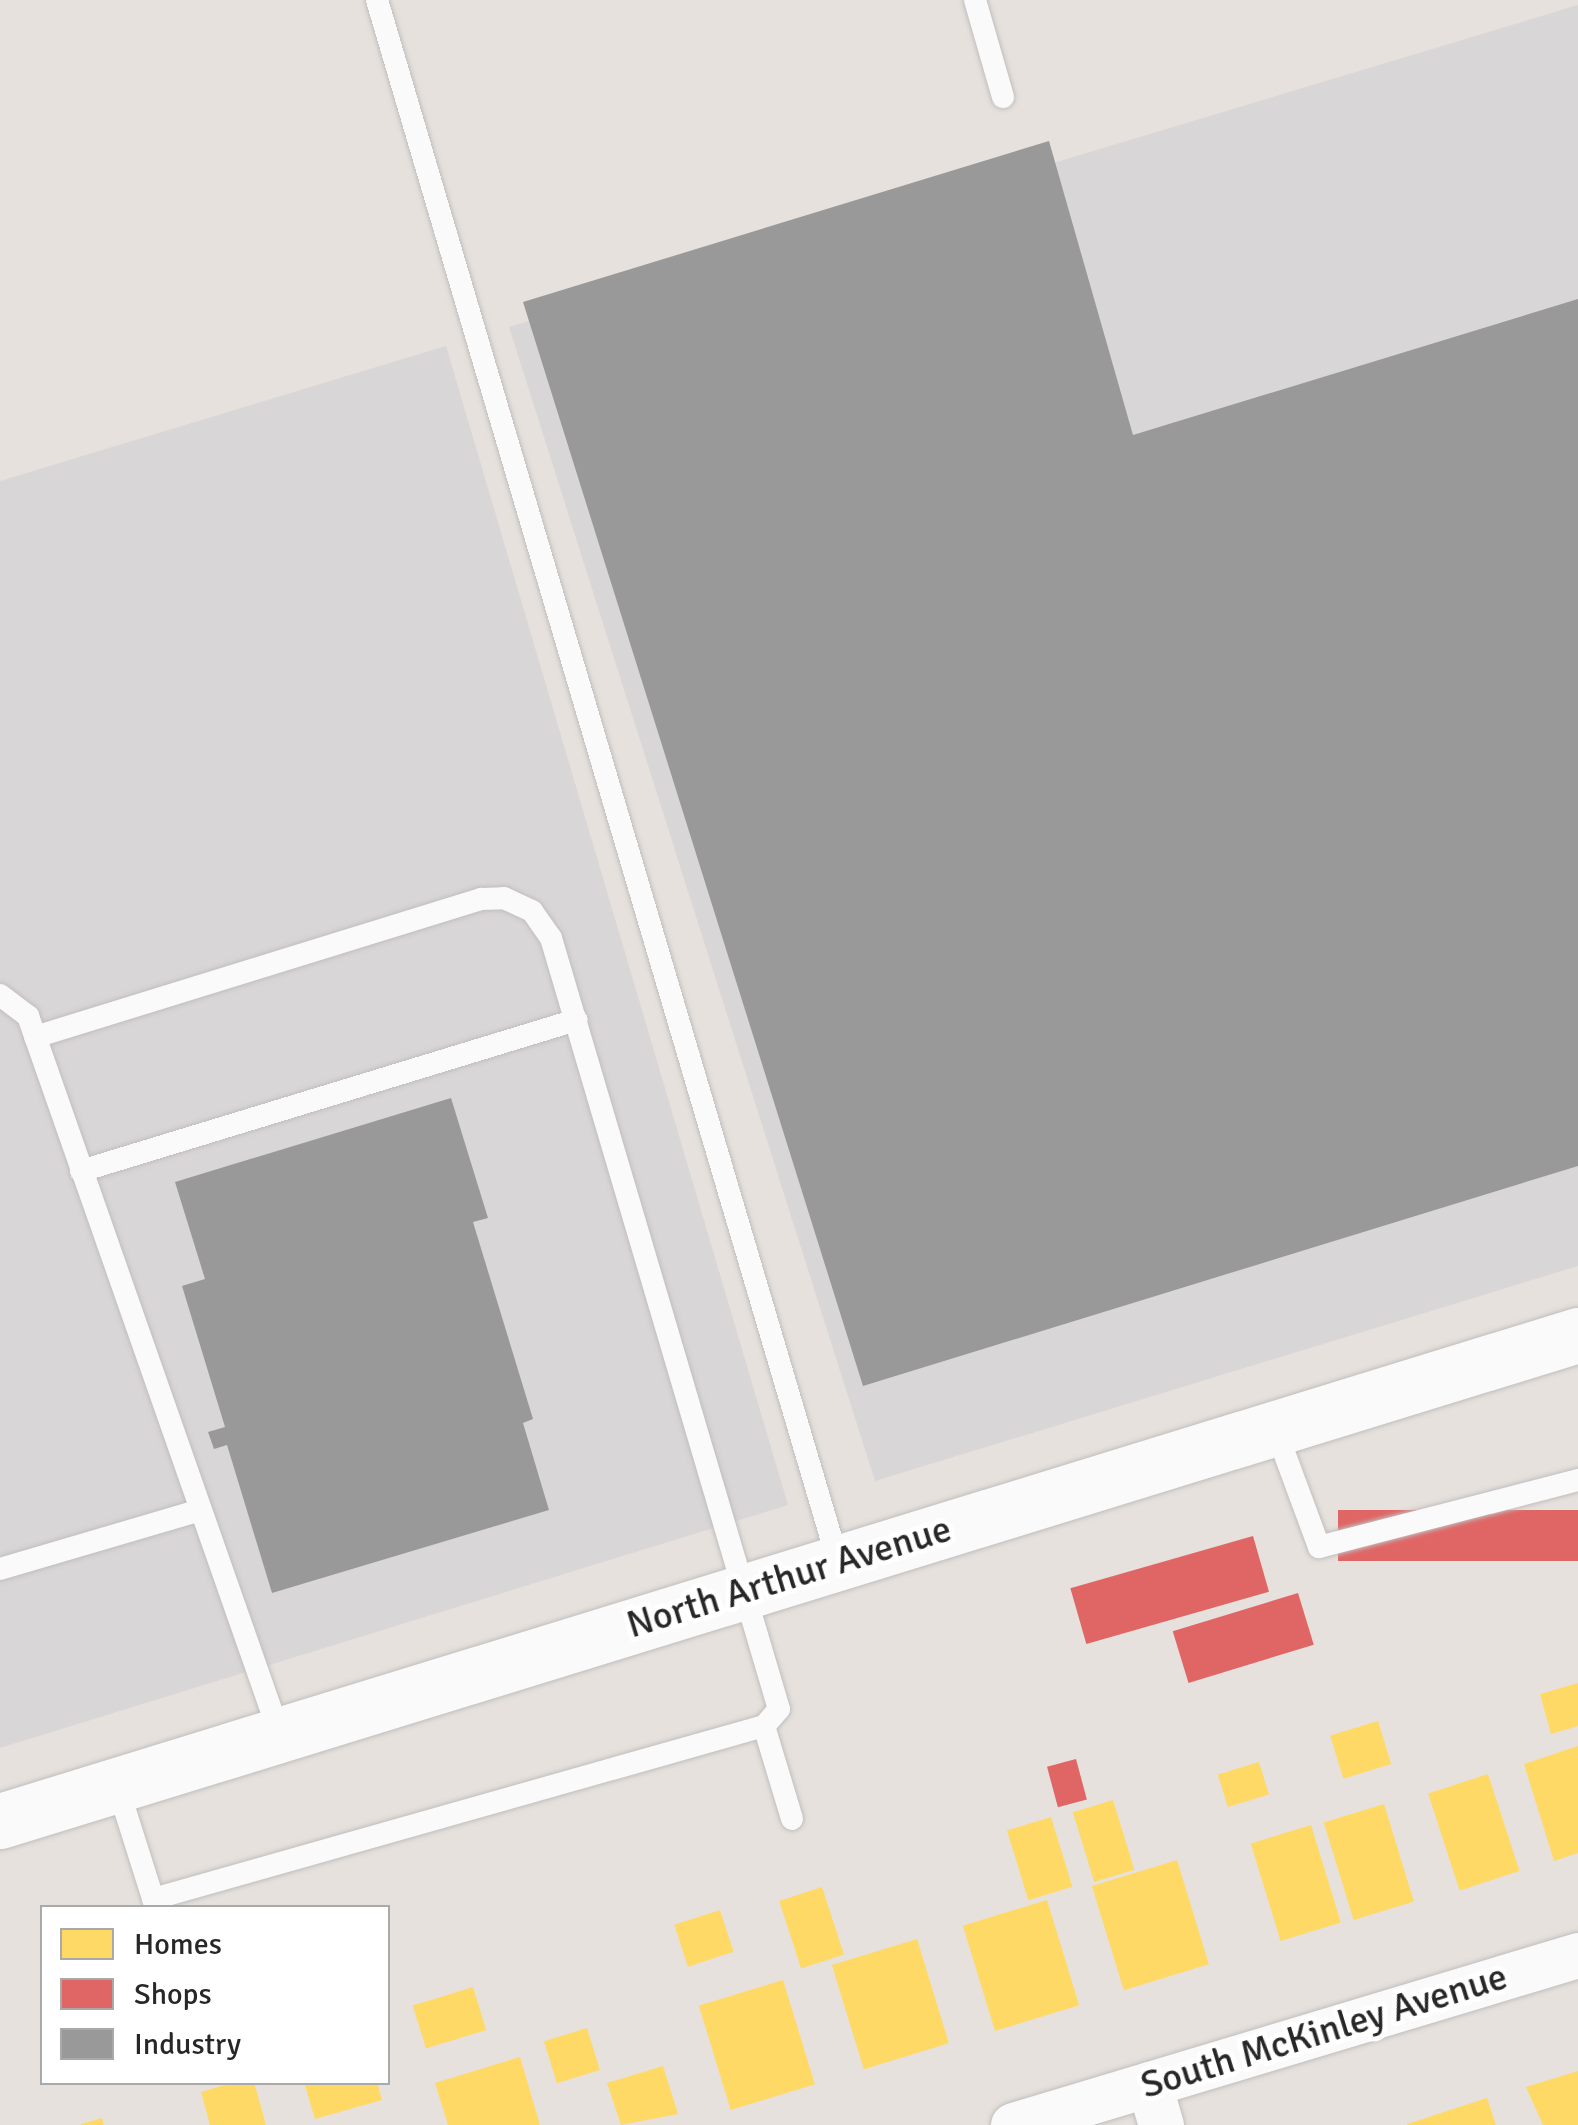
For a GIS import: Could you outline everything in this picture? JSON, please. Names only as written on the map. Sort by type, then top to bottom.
[{"type":"street","name":"North Arthur Avenue","points":[[0,1822],[1578,1335]]},
{"type":"street","name":"South McKinley Avenue","points":[[1013,2125],[1154,2104],[1578,1955]]},
{"type":"lane","points":[[377,0],[838,1561]]},
{"type":"lane","points":[[974,0],[1003,97]]},
{"type":"lane","points":[[36,1037],[481,899],[504,898],[532,911],[551,938],[748,1590],[779,1708],[764,1726],[154,1904],[117,1785]]},
{"type":"lane","points":[[0,996],[16,1002],[36,1037],[197,1511],[280,1735]]},
{"type":"lane","points":[[81,1171],[576,1020]]},
{"type":"lane","points":[[1275,1428],[1318,1547],[1578,1480]]},
{"type":"lane","points":[[0,1569],[197,1511]]},
{"type":"lane","points":[[764,1726],[792,1819]]},
{"type":"shaded area","points":[[1578,5],[1578,1266],[875,1481],[509,327]]},
{"type":"shaded area","points":[[446,346],[788,1505],[0,1748],[0,481]]},
{"type":"building: Homes","points":[[1578,1683],[1578,1726],[1551,1734],[1540,1694]]},
{"type":"building: Homes","points":[[1378,1721],[1391,1764],[1343,1779],[1330,1736]]},
{"type":"building: Homes","points":[[1578,1746],[1578,1853],[1554,1861],[1524,1764]]},
{"type":"building: Homes","points":[[1259,1762],[1269,1795],[1228,1807],[1218,1775]]},
{"type":"building: Homes","points":[[1488,1774],[1520,1871],[1460,1890],[1428,1793]]},
{"type":"building: Homes","points":[[1113,1800],[1134,1870],[1094,1882],[1073,1812]]},
{"type":"building: Homes","points":[[1384,1804],[1414,1902],[1354,1920],[1324,1822]]},
{"type":"building: Homes","points":[[1051,1817],[1072,1887],[1028,1900],[1007,1830]]},
{"type":"building: Homes","points":[[1311,1825],[1341,1923],[1281,1941],[1251,1843]]},
{"type":"building: Homes","points":[[1177,1860],[1209,1964],[1124,1990],[1092,1886]]},
{"type":"building: Homes","points":[[822,1887],[844,1955],[801,1968],[779,1901]]},
{"type":"building: Homes","points":[[1047,1900],[1079,2005],[995,2031],[963,1926]]},
{"type":"building: Homes","points":[[720,1910],[734,1952],[688,1967],[674,1925]]},
{"type":"building: Homes","points":[[917,1939],[949,2043],[864,2069],[832,1965]]},
{"type":"building: Homes","points":[[783,1980],[815,2084],[731,2110],[699,2006]]},
{"type":"building: Homes","points":[[473,1987],[486,2030],[426,2048],[413,2005]]},
{"type":"building: Homes","points":[[587,2028],[600,2070],[557,2083],[544,2041]]},
{"type":"building: Homes","points":[[520,2057],[540,2125],[448,2125],[435,2083]]},
{"type":"building: Homes","points":[[663,2066],[678,2114],[621,2125],[607,2083]]},
{"type":"building: Homes","points":[[1578,2071],[1578,2125],[1543,2125],[1526,2087]]},
{"type":"building: Homes","points":[[225,2085],[255,2085],[266,2125],[210,2125],[201,2092]]},
{"type":"building: Homes","points":[[305,2085],[378,2085],[382,2100],[315,2119]]},
{"type":"building: Homes","points":[[1487,2098],[1496,2125],[1407,2125],[1407,2124]]},
{"type":"building: Homes","points":[[102,2118],[104,2125],[81,2125],[81,2124]]},
{"type":"building: Shops","points":[[1338,1510],[1578,1510],[1578,1561],[1338,1561]]},
{"type":"building: Shops","points":[[1253,1536],[1269,1592],[1086,1644],[1070,1588]]},
{"type":"building: Shops","points":[[1298,1593],[1314,1645],[1189,1683],[1173,1631]]},
{"type":"building: Shops","points":[[1076,1759],[1087,1800],[1058,1807],[1047,1767]]},
{"type":"building: Industry","points":[[1049,141],[1133,435],[1578,299],[1578,1166],[863,1386],[523,302]]},
{"type":"building: Industry","points":[[451,1098],[488,1218],[473,1222],[533,1419],[523,1423],[549,1510],[272,1593],[227,1445],[214,1449],[208,1432],[225,1427],[182,1286],[205,1279],[175,1182]]}]
